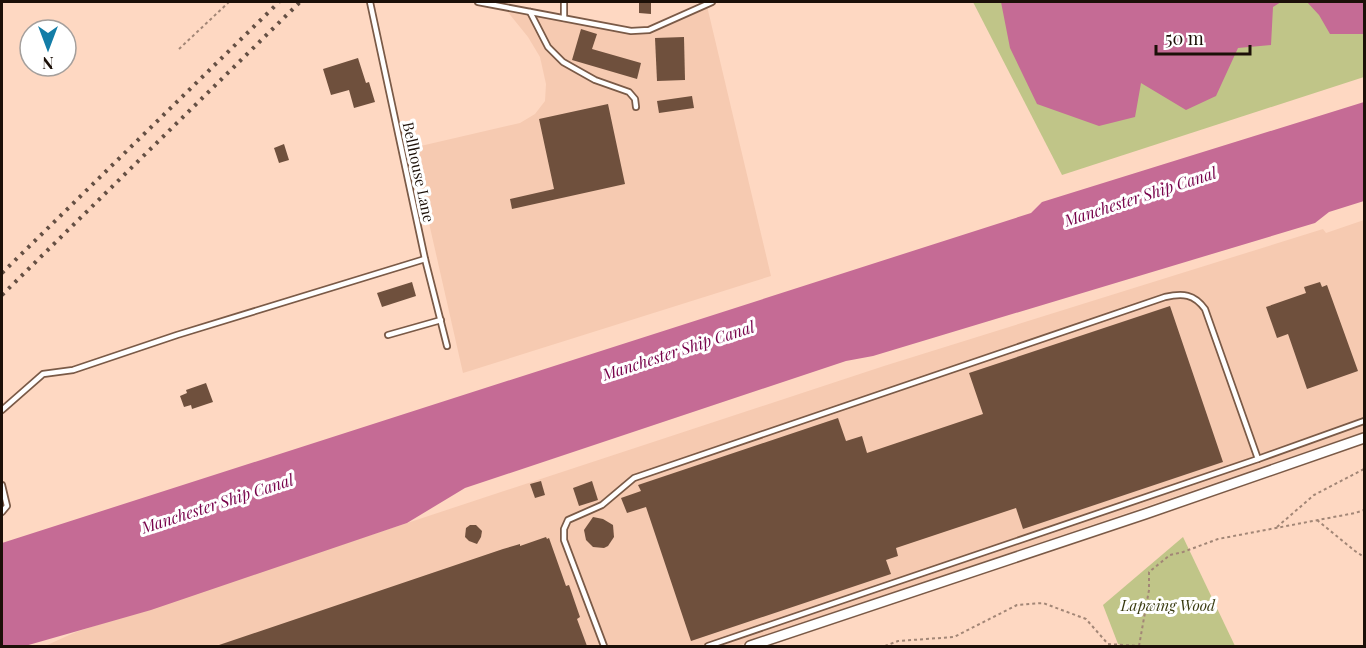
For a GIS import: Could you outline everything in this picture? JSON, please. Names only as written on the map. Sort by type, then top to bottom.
[{"type":"street","points":[[750,646],[1365,438]]},
{"type":"lane","name":"Bellhouse Lane","points":[[370,2],[425,259],[447,346]]},
{"type":"lane","points":[[478,2],[632,31],[649,30],[712,2]]},
{"type":"lane","points":[[564,2],[564,18]]},
{"type":"lane","points":[[530,12],[548,47],[563,62],[595,80],[629,92],[635,99],[636,107]]},
{"type":"lane","points":[[2,410],[43,374],[73,370],[177,335],[425,259]]},
{"type":"lane","points":[[604,646],[564,540],[564,530],[568,520],[603,505],[634,478],[1165,297],[1178,294],[1189,295],[1199,300],[1205,309],[1258,459]]},
{"type":"lane","points":[[388,335],[441,320]]},
{"type":"lane","points":[[708,646],[1365,421]]},
{"type":"lane","points":[[2,485],[7,506],[2,512]]},
{"type":"path","points":[[179,49],[229,2]]},
{"type":"path","points":[[1275,529],[1314,495],[1365,469]]},
{"type":"path","points":[[885,646],[898,641],[954,637],[1017,605],[1043,603],[1086,619],[1108,644],[1139,646],[1149,590],[1149,572],[1170,555],[1218,539],[1365,510]]},
{"type":"path","points":[[1316,520],[1355,552],[1365,557]]},
{"type":"shaded area","points":[[707,6],[771,276],[463,373],[412,148],[520,123],[535,114],[545,101],[546,84],[540,57],[528,37],[507,11],[629,33],[650,34]]},
{"type":"shaded area","points":[[1364,220],[1364,432],[737,646],[45,646],[76,632],[884,366],[1323,229],[1326,233]]},
{"type":"green space","points":[[973,2],[1364,2],[1364,77],[1062,175]]},
{"type":"green space","name":"Lapwing Wood","points":[[1183,537],[1235,646],[1123,646],[1118,644],[1103,605]]},
{"type":"water","points":[[1001,2],[1281,2],[1273,7],[1271,45],[1238,48],[1216,96],[1186,110],[1141,83],[1135,117],[1099,126],[1037,104],[1010,48]]},
{"type":"water","points":[[1307,2],[1364,2],[1364,34],[1330,34],[1319,15]]},
{"type":"water","name":"Manchester Ship Canal","points":[[1364,102],[1364,201],[1329,212],[1315,223],[873,356],[846,361],[465,488],[407,523],[151,610],[25,646],[2,646],[2,543],[1031,213],[1042,202]]},
{"type":"building","points":[[639,2],[651,2],[651,14],[639,13]]},
{"type":"building","points":[[581,29],[597,34],[592,49],[641,63],[637,79],[572,60]]},
{"type":"building","points":[[684,37],[685,80],[657,81],[655,38]]},
{"type":"building","points":[[358,58],[375,102],[354,108],[349,90],[331,95],[323,69]]},
{"type":"building","points":[[692,96],[694,108],[659,113],[657,101]]},
{"type":"building","points":[[608,104],[625,184],[512,209],[510,199],[554,189],[539,119]]},
{"type":"building","points":[[284,144],[289,160],[279,163],[274,148]]},
{"type":"building","points":[[412,282],[416,296],[382,307],[377,293]]},
{"type":"building","points":[[1320,282],[1322,287],[1327,285],[1358,371],[1307,389],[1288,334],[1277,338],[1266,307],[1306,293],[1304,287]]},
{"type":"building","points":[[1170,306],[1223,462],[1023,529],[1016,508],[896,548],[898,556],[886,560],[891,574],[691,641],[646,507],[627,513],[621,498],[641,491],[638,485],[838,418],[846,441],[862,436],[867,453],[983,414],[969,373]]},
{"type":"building","points":[[206,383],[213,402],[192,409],[191,405],[184,407],[180,396],[187,393],[186,390]]},
{"type":"building","points":[[541,481],[545,495],[535,498],[530,484]]},
{"type":"building","points":[[592,481],[598,500],[579,506],[573,488]]},
{"type":"building","points":[[593,517],[603,519],[613,525],[614,537],[604,548],[593,547],[586,540],[584,530]]},
{"type":"building","points":[[476,525],[482,531],[477,544],[465,537],[466,528]]},
{"type":"building","points":[[549,538],[566,586],[569,585],[580,617],[577,619],[587,646],[219,646],[503,549]]},
{"type":"railway","points":[[2,273],[279,2]]},
{"type":"railway","points":[[2,295],[300,2]]}]
